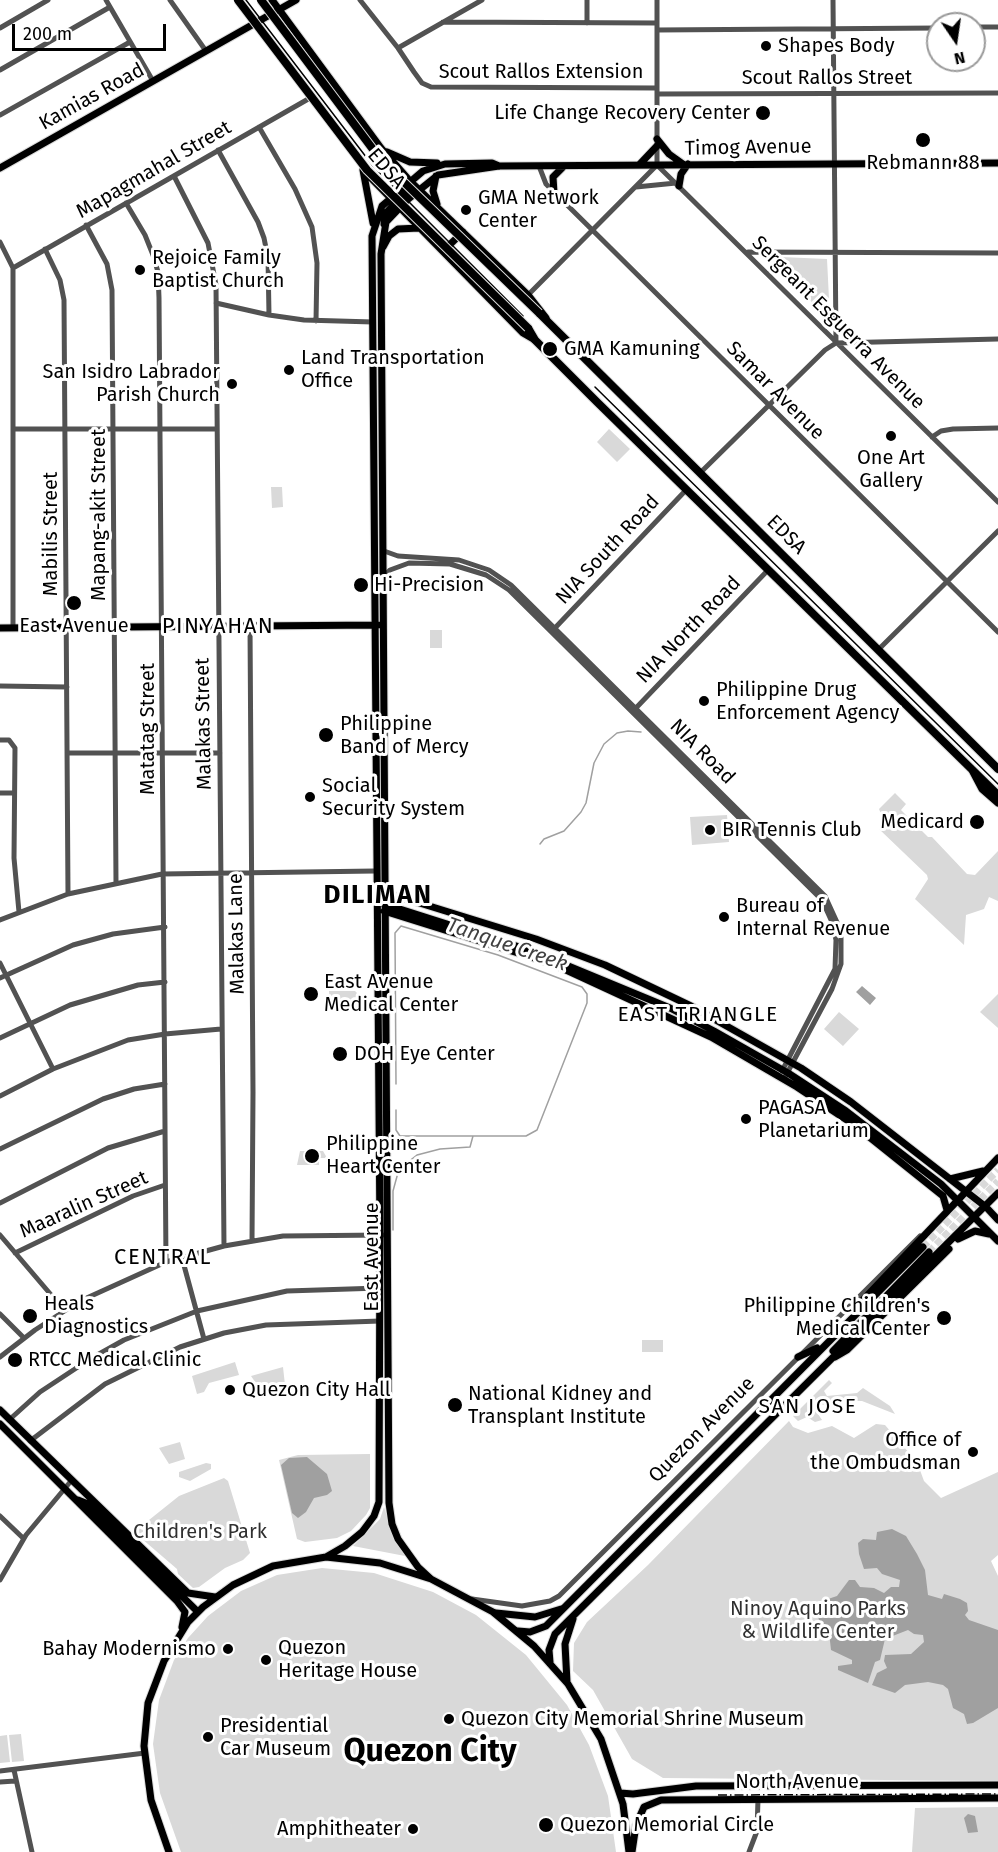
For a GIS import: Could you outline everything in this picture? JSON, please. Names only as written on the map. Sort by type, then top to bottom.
[{"type":"highway","name":"EDSA","points":[[236,0],[367,170],[528,327],[535,340],[998,795]]},
{"type":"highway","name":"EDSA","points":[[261,0],[381,160],[998,769]]},
{"type":"main road","name":"EDSA","points":[[236,0],[363,170],[523,333],[535,340]]},
{"type":"main road","name":"EDSA","points":[[272,0],[381,148],[410,181],[528,295],[550,325]]},
{"type":"main road","name":"Kamias Road","points":[[0,168],[296,0]]},
{"type":"main road","points":[[639,165],[657,142],[669,154],[687,165],[677,184]]},
{"type":"main road","points":[[381,148],[410,162],[445,164]]},
{"type":"main road","name":"Timog Avenue","points":[[394,204],[436,176],[452,171],[499,166],[988,163],[998,161]]},
{"type":"main road","name":"Timog Avenue","points":[[394,204],[410,181],[428,168],[445,164],[492,163],[499,166]]},
{"type":"main road","points":[[555,193],[553,177],[564,166]]},
{"type":"main road","points":[[363,170],[373,231]]},
{"type":"main road","points":[[436,176],[433,194],[440,209]]},
{"type":"main road","name":"East Avenue","points":[[394,204],[383,219],[385,226],[381,254],[389,1508],[398,1539],[418,1567],[431,1578]]},
{"type":"main road","name":"East Avenue","points":[[326,1557],[357,1537],[372,1519],[378,1505],[380,1235],[375,890],[373,231],[381,209],[394,204]]},
{"type":"main road","points":[[381,254],[388,238],[396,230],[406,227],[419,228]]},
{"type":"main road","points":[[443,252],[464,232]]},
{"type":"main road","points":[[0,628],[383,625]]},
{"type":"main road","name":"EDSA","points":[[973,772],[982,789],[998,803]]},
{"type":"main road","points":[[375,890],[495,926],[589,958],[691,1006],[790,1062],[852,1102],[986,1207],[998,1220]]},
{"type":"main road","points":[[376,905],[491,937],[591,974],[670,1008],[846,1111],[958,1199],[998,1241]]},
{"type":"main road","points":[[386,908],[525,954],[581,976],[675,1018],[784,1074],[894,1155],[943,1196],[947,1210]]},
{"type":"main road","points":[[491,937],[495,926]]},
{"type":"main road","name":"Quezon Avenue","points":[[546,1626],[822,1345],[998,1158]]},
{"type":"main road","points":[[950,1179],[972,1176],[988,1168]]},
{"type":"main road","name":"Quezon Avenue","points":[[555,1634],[998,1193]]},
{"type":"main road","points":[[939,1259],[969,1232],[984,1232],[998,1241]]},
{"type":"main road","name":"Quezon Avenue","points":[[823,1365],[847,1350],[939,1259],[944,1248]]},
{"type":"main road","name":"Quezon Avenue","points":[[822,1345],[926,1249],[840,1342],[823,1365]]},
{"type":"main road","points":[[798,1358],[822,1345],[820,1335]]},
{"type":"main road","points":[[0,1410],[186,1596],[198,1612]]},
{"type":"main road","points":[[0,1424],[177,1601],[185,1612],[181,1633]]},
{"type":"main road","points":[[85,1495],[88,1503],[186,1596],[215,1597]]},
{"type":"main road","points":[[78,1500],[88,1503]]},
{"type":"main road","points":[[169,1852],[151,1800],[145,1754],[145,1724],[150,1693],[164,1661],[181,1633],[198,1612],[215,1597],[265,1569],[296,1560],[326,1557],[380,1563],[431,1578],[493,1612],[550,1662],[568,1684],[601,1739],[620,1793],[630,1852]]},
{"type":"main road","name":"Quezon Avenue","points":[[493,1612],[535,1617],[559,1610],[570,1602]]},
{"type":"main road","name":"Quezon Avenue","points":[[568,1684],[565,1644],[575,1615]]},
{"type":"main road","points":[[517,1631],[530,1632],[546,1626],[547,1633],[555,1634],[549,1650],[550,1662]]},
{"type":"main road","name":"North Avenue","points":[[620,1793],[696,1786],[998,1785]]},
{"type":"main road","points":[[695,1798],[690,1792],[696,1786]]},
{"type":"main road","name":"North Avenue","points":[[630,1852],[636,1825],[648,1804],[661,1800],[998,1798]]},
{"type":"street","points":[[0,28],[48,0]]},
{"type":"street","points":[[106,0],[153,81]]},
{"type":"street","points":[[170,0],[206,51]]},
{"type":"street","name":"Scout Rallos Extension","points":[[360,0],[422,83],[431,87],[657,91]]},
{"type":"street","points":[[398,48],[482,0]]},
{"type":"street","points":[[587,0],[587,23]]},
{"type":"street","points":[[528,295],[657,165],[657,0]]},
{"type":"street","points":[[833,0],[836,343]]},
{"type":"street","points":[[0,70],[110,7]]},
{"type":"street","points":[[443,22],[657,23]]},
{"type":"street","points":[[657,30],[926,28]]},
{"type":"street","points":[[0,115],[130,42]]},
{"type":"street","name":"Scout Rallos Street","points":[[657,91],[998,93]]},
{"type":"street","name":"Mapagmahal Street","points":[[12,268],[310,98]]},
{"type":"street","points":[[260,127],[295,189],[312,227],[317,263],[316,321]]},
{"type":"street","points":[[218,150],[258,222],[264,238],[268,258],[269,315]]},
{"type":"street","name":"Sergeant Esguerra Avenue","points":[[657,165],[998,502]]},
{"type":"street","name":"Samar Avenue","points":[[539,166],[542,177],[555,193],[592,231],[998,632]]},
{"type":"street","name":"Malakas Street","points":[[174,176],[208,243],[215,271],[224,1246]]},
{"type":"street","points":[[635,187],[677,184]]},
{"type":"street","name":"Matatag Street","points":[[126,203],[145,235],[158,272],[164,753],[162,874],[165,927],[166,1262]]},
{"type":"street","name":"Mapang-akit Street","points":[[86,225],[110,275],[116,883]]},
{"type":"street","points":[[0,242],[12,268],[13,628]]},
{"type":"street","name":"Mabilis Street","points":[[45,249],[63,286],[68,894]]},
{"type":"street","points":[[747,252],[998,253]]},
{"type":"street","points":[[770,276],[772,262],[778,253]]},
{"type":"street","points":[[216,303],[269,315],[316,321],[373,322]]},
{"type":"street","points":[[700,473],[825,350],[836,343],[998,339]]},
{"type":"street","points":[[932,437],[941,431],[953,429],[998,428]]},
{"type":"street","points":[[13,429],[217,429]]},
{"type":"street","name":"NIA South Road","points":[[554,630],[687,489]]},
{"type":"street","points":[[878,650],[998,531]]},
{"type":"street","name":"NIA Road","points":[[384,551],[398,556],[448,557],[489,570],[512,585],[803,881],[828,911],[836,940],[835,969],[784,1074]]},
{"type":"street","name":"NIA Road","points":[[383,577],[390,570],[409,563],[450,564],[467,568],[486,575],[509,590],[554,630]]},
{"type":"street","name":"NIA North Road","points":[[634,710],[769,569]]},
{"type":"street","name":"Malakas Lane","points":[[250,626],[252,1241]]},
{"type":"street","points":[[0,687],[67,687]]},
{"type":"street","points":[[0,740],[9,740],[13,743],[15,888],[19,912]]},
{"type":"street","points":[[67,753],[220,753]]},
{"type":"street","points":[[0,793],[14,793]]},
{"type":"street","points":[[0,920],[68,894],[162,874],[375,871]]},
{"type":"street","points":[[2,977],[73,945],[113,934],[165,927]]},
{"type":"street","points":[[0,963],[2,977],[53,1069]]},
{"type":"street","points":[[0,1038],[70,1005],[106,993],[165,982]]},
{"type":"street","points":[[0,1096],[53,1069],[128,1040],[221,1029]]},
{"type":"street","points":[[0,1149],[103,1099],[134,1089],[165,1084]]},
{"type":"street","points":[[0,1203],[108,1148],[165,1131]]},
{"type":"street","name":"Maaralin Street","points":[[15,1253],[133,1196],[165,1185]]},
{"type":"street","name":"Quezon Avenue","points":[[471,1599],[522,1606],[559,1596],[933,1225]]},
{"type":"street","points":[[0,1235],[64,1310]]},
{"type":"street","points":[[0,1358],[64,1310],[99,1291],[166,1262],[224,1246],[298,1235],[389,1236]]},
{"type":"street","points":[[182,1258],[204,1339]]},
{"type":"street","points":[[9,1420],[40,1392],[90,1359],[133,1336],[196,1311],[286,1291],[380,1288]]},
{"type":"street","points":[[0,1314],[24,1338]]},
{"type":"street","points":[[30,1441],[105,1384],[157,1356],[204,1339],[289,1322],[380,1321]]},
{"type":"street","points":[[0,1580],[23,1538],[71,1481]]},
{"type":"street","points":[[0,1516],[23,1538]]},
{"type":"street","points":[[0,1771],[145,1754]]},
{"type":"street","points":[[14,1770],[32,1852]]},
{"type":"street","points":[[0,1782],[15,1781]]},
{"type":"street","points":[[749,1852],[757,1831],[758,1799]]},
{"type":"green space","points":[[781,257],[827,259],[830,319],[774,267]]},
{"type":"green space","points":[[609,429],[630,449],[617,462],[597,442]]},
{"type":"green space","points":[[271,487],[282,487],[283,507],[272,508]]},
{"type":"green space","points":[[430,630],[442,630],[442,648],[430,648]]},
{"type":"green space","points":[[895,793],[906,804],[901,810],[928,837],[932,837],[967,874],[975,875],[998,851],[998,901],[989,897],[984,909],[966,915],[964,945],[915,899],[928,879],[927,875],[879,829],[883,819],[879,809]]},
{"type":"green space","name":"BIR Tennis Club","points":[[727,815],[729,842],[692,845],[690,817]]},
{"type":"green space","points":[[329,991],[355,991],[357,1008],[330,1010]]},
{"type":"green space","points":[[998,994],[998,1028],[980,1012]]},
{"type":"green space","points":[[839,1012],[859,1029],[843,1046],[824,1029]]},
{"type":"green space","points":[[300,1151],[323,1151],[327,1158],[319,1158],[319,1165],[297,1165]]},
{"type":"green space","points":[[642,1340],[663,1340],[663,1352],[642,1352]]},
{"type":"green space","points":[[235,1362],[239,1375],[209,1383],[204,1392],[197,1394],[192,1376]]},
{"type":"green space","points":[[283,1367],[285,1385],[262,1392],[251,1376]]},
{"type":"green space","points":[[829,1380],[832,1383],[824,1391],[827,1396],[857,1393],[863,1388],[890,1406],[895,1414],[862,1401],[841,1401],[839,1408],[812,1400],[808,1403],[810,1408],[814,1408],[822,1420],[815,1422],[807,1417],[798,1421],[793,1416]]},
{"type":"green space","name":"Ninoy Aquino Parks & Wildlife Center","points":[[789,1421],[793,1427],[808,1433],[832,1426],[854,1438],[876,1424],[885,1425],[917,1462],[924,1481],[941,1498],[998,1472],[998,1555],[991,1561],[998,1576],[998,1781],[663,1778],[632,1759],[593,1690],[573,1671],[574,1643],[587,1622],[648,1565]]},
{"type":"green space","points":[[180,1442],[185,1459],[169,1464],[159,1448]]},
{"type":"green space","points":[[370,1454],[370,1508],[366,1515],[351,1531],[337,1538],[305,1542],[297,1539],[279,1460],[298,1455]]},
{"type":"green space","points":[[206,1463],[211,1464],[211,1469],[190,1481],[179,1477],[179,1472]]},
{"type":"green space","name":"Children's Park","points":[[224,1478],[228,1481],[250,1553],[243,1560],[225,1568],[199,1587],[193,1588],[178,1574],[177,1569],[134,1532],[179,1496]]},
{"type":"green space","points":[[384,1507],[394,1537],[405,1556],[353,1546],[380,1519]]},
{"type":"green space","name":"Quezon Memorial Circle","points":[[322,1568],[374,1573],[433,1592],[476,1615],[526,1655],[567,1705],[589,1745],[608,1796],[616,1852],[181,1852],[160,1793],[153,1744],[159,1700],[174,1660],[188,1638],[208,1616],[241,1591],[277,1575]]},
{"type":"green space","points":[[21,1734],[24,1761],[12,1762],[9,1735]]},
{"type":"green space","points":[[7,1735],[10,1762],[0,1763],[0,1736]]},
{"type":"green space","points":[[998,1807],[998,1852],[912,1852],[915,1808]]},
{"type":"shaded area","points":[[862,986],[876,998],[870,1005],[856,992]]},
{"type":"shaded area","points":[[307,1457],[327,1474],[332,1491],[327,1495],[314,1498],[306,1512],[298,1518],[292,1513],[281,1465],[289,1458]]},
{"type":"shaded area","points":[[892,1529],[906,1536],[917,1554],[925,1570],[928,1595],[942,1599],[944,1594],[960,1599],[967,1603],[968,1611],[965,1615],[969,1620],[998,1630],[998,1708],[973,1723],[967,1724],[964,1714],[953,1708],[948,1689],[943,1685],[928,1682],[905,1685],[895,1693],[872,1685],[877,1673],[887,1668],[884,1661],[885,1655],[911,1654],[924,1642],[923,1635],[914,1634],[908,1630],[885,1639],[880,1660],[875,1662],[868,1683],[838,1670],[838,1666],[852,1664],[852,1660],[831,1650],[829,1632],[819,1620],[816,1610],[825,1600],[837,1596],[849,1580],[855,1580],[860,1587],[874,1588],[884,1593],[891,1587],[899,1587],[900,1580],[882,1574],[877,1568],[864,1569],[859,1554],[858,1543],[863,1539],[876,1540],[877,1532]]},
{"type":"shaded area","points":[[968,1814],[975,1816],[978,1832],[968,1833],[964,1818]]},
{"type":"waterway","name":"Tanque Creek","points":[[540,844],[544,839],[564,831],[581,812],[586,803],[594,763],[604,744],[617,733],[641,732]]},
{"type":"waterway","name":"Tanque Creek","points":[[396,1084],[395,933],[401,926],[498,955],[582,987],[587,994],[587,1003],[537,1130],[526,1136],[473,1136]]},
{"type":"waterway","name":"Tanque Creek","points":[[393,1230],[393,1191],[399,1169],[417,1155],[440,1149],[470,1147],[473,1136],[400,1136],[396,1130],[396,1110]]},
{"type":"tunnel","points":[[923,1247],[998,1170]]},
{"type":"tunnel","points":[[929,1252],[998,1181]]},
{"type":"tram line","points":[[246,0],[373,166],[523,316]]},
{"type":"tram line","points":[[595,387],[998,784]]},
{"type":"railway","points":[[718,1795],[998,1794]]},
{"type":"place","name":"Shapes Body","points":[[766,46]]},
{"type":"place","name":"Life Change Recovery Center","points":[[763,113]]},
{"type":"place","name":"Rebmann 88","points":[[923,140]]},
{"type":"place","name":"GMA Network Center","points":[[466,210]]},
{"type":"place","name":"Rejoice Family Baptist Church","points":[[140,270]]},
{"type":"place","name":"GMA Kamuning","points":[[550,349]]},
{"type":"place","name":"Land Transportation Office","points":[[289,370]]},
{"type":"place","name":"San Isidro Labrador Parish Church","points":[[232,384]]},
{"type":"place","name":"One Art Gallery","points":[[891,436]]},
{"type":"place","name":"Hi-Precision","points":[[361,585]]},
{"type":"place","name":"East Avenue","points":[[74,603]]},
{"type":"place","name":"Philippine Drug Enforcement Agency","points":[[704,701]]},
{"type":"place","name":"Philippine Band of Mercy","points":[[326,735]]},
{"type":"place","name":"Social Security System","points":[[310,797]]},
{"type":"place","name":"Medicard","points":[[977,822]]},
{"type":"place","name":"BIR Tennis Club","points":[[710,830]]},
{"type":"place","name":"Bureau of Internal Revenue","points":[[724,917]]},
{"type":"place","name":"East Avenue Medical Center","points":[[311,994]]},
{"type":"place","name":"DOH Eye Center","points":[[340,1054]]},
{"type":"place","name":"PAGASA Planetarium","points":[[746,1119]]},
{"type":"place","name":"Philippine Heart Center","points":[[312,1156]]},
{"type":"place","name":"Heals Diagnostics","points":[[30,1316]]},
{"type":"place","name":"Philippine Children's Medical Center","points":[[944,1318]]},
{"type":"place","name":"RTCC Medical Clinic","points":[[15,1360]]},
{"type":"place","name":"Quezon City Hall","points":[[230,1390]]},
{"type":"place","name":"National Kidney and Transplant Institute","points":[[455,1405]]},
{"type":"place","name":"Office of the Ombudsman","points":[[973,1452]]},
{"type":"place","name":"Bahay Modernismo","points":[[228,1649]]},
{"type":"place","name":"Quezon Heritage House","points":[[266,1660]]},
{"type":"place","name":"Quezon City Memorial Shrine Museum","points":[[449,1719]]},
{"type":"place","name":"Presidential Car Museum","points":[[208,1737]]},
{"type":"place","name":"Quezon Memorial Circle","points":[[546,1825]]},
{"type":"place","name":"Amphitheater","points":[[413,1829]]},
{"type":"district","name":"PINYAHAN","points":[[218,627]]},
{"type":"district","name":"DILIMAN","points":[[378,896]]},
{"type":"district","name":"EAST TRIANGLE","points":[[698,1015]]},
{"type":"district","name":"CENTRAL","points":[[163,1258]]},
{"type":"district","name":"SAN JOSE","points":[[808,1407]]},
{"type":"district","name":"Quezon City","points":[[430,1752]]}]
